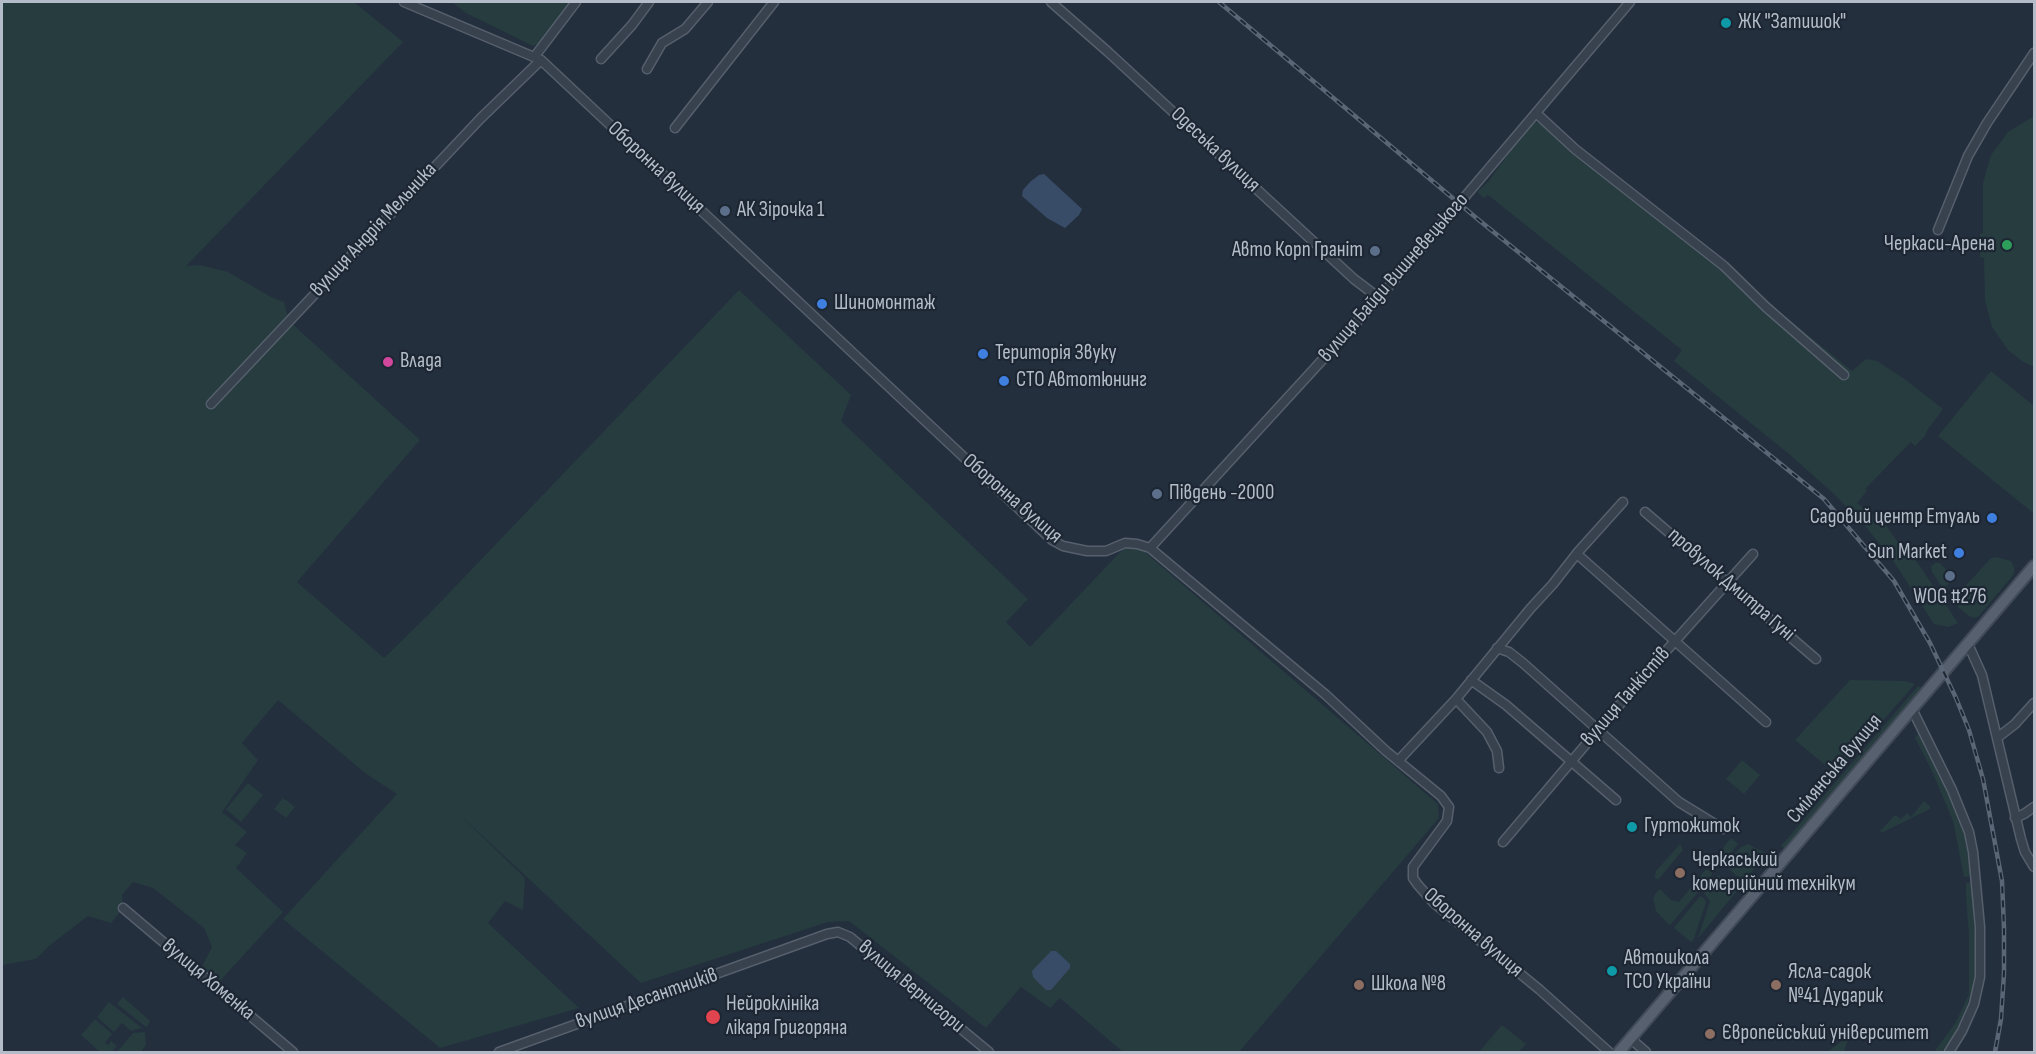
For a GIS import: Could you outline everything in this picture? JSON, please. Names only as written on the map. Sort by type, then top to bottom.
[{"type":"main road","name":"Смілянська вулиця","points":[[1619,1053],[2034,566]]},
{"type":"street","name":"Оборонна вулиця","points":[[404,2],[538,58],[1052,540],[1063,546],[1087,551],[1106,551],[1125,543],[1150,548],[1326,695],[1398,761],[1441,796],[1449,807],[1447,821],[1413,867],[1413,878],[1418,885],[1434,903],[1540,990],[1609,1053]]},
{"type":"street","name":"вулиця Андрія Мельника","points":[[211,404],[538,58],[576,2]]},
{"type":"street","points":[[601,59],[632,25],[649,2]]},
{"type":"street","points":[[647,69],[662,43],[685,29],[708,2]]},
{"type":"street","points":[[675,128],[774,2]]},
{"type":"street","name":"Одеська вулиця","points":[[1051,2],[1354,279],[1379,298]]},
{"type":"street","name":"вулиця Байди Вишневецького","points":[[1150,548],[1379,298],[1630,2]]},
{"type":"street","points":[[1938,230],[1968,156],[1987,123],[2034,53]]},
{"type":"street","points":[[1536,113],[1575,149],[1724,266],[1844,375]]},
{"type":"street","points":[[1398,761],[1456,699],[1623,502]]},
{"type":"street","name":"провулок Дмитра Гуні","points":[[1645,512],[1816,659]]},
{"type":"street","points":[[1577,554],[1766,722]]},
{"type":"street","name":"вулиця Танкістів","points":[[1503,842],[1570,761],[1753,554]]},
{"type":"street","points":[[1968,644],[1980,668],[2023,847],[2034,867]]},
{"type":"street","points":[[1497,648],[1509,652],[1679,802],[1723,829]]},
{"type":"street","points":[[1471,680],[1506,705],[1616,800]]},
{"type":"street","points":[[1456,699],[1487,732],[1497,751],[1499,768]]},
{"type":"street","points":[[1997,738],[2011,728],[2034,704]]},
{"type":"street","points":[[1912,709],[1952,790],[1969,832],[1972,852],[1980,927],[1980,977],[1974,1004],[1949,1053]]},
{"type":"street","points":[[2015,818],[2034,807]]},
{"type":"street","name":"вулиця Хоменка","points":[[123,908],[293,1053]]},
{"type":"street","name":"вулиця Вернигори","points":[[795,945],[827,933],[844,933],[988,1053]]},
{"type":"street","name":"вулиця Десантників","points":[[499,1053],[795,945]]},
{"type":"street","points":[[1630,1039],[1646,1053]]},
{"type":"green space","points":[[2,2],[354,2],[403,42],[186,266],[200,265],[228,272],[284,302],[289,321],[420,440],[297,582],[384,658],[429,614],[739,290],[851,395],[841,421],[1028,599],[1006,622],[1030,647],[1125,547],[1140,548],[1438,804],[1439,818],[1239,1052],[1123,1052],[1060,998],[1050,1008],[1021,987],[986,1028],[849,921],[828,922],[641,983],[459,814],[525,878],[523,910],[505,901],[488,923],[579,1008],[440,1048],[283,919],[397,794],[365,773],[278,700],[242,743],[258,760],[222,812],[247,832],[235,845],[247,853],[236,868],[283,912],[218,983],[201,968],[212,947],[204,928],[153,888],[133,882],[122,895],[123,908],[111,923],[88,916],[36,959],[2,965]]},
{"type":"green space","points":[[452,2],[574,2],[541,43],[533,46],[466,13]]},
{"type":"green space","name":"Черкаси-Арена","points":[[2034,116],[2034,367],[2008,350],[1992,327],[1985,300],[1984,258],[1980,257],[1980,234],[1983,233],[1983,183],[1991,155],[2008,132]]},
{"type":"green space","points":[[1531,123],[1541,124],[1723,267],[1766,308],[1770,304],[1852,371],[1866,359],[1877,361],[1943,409],[1925,436],[1915,446],[1911,442],[1865,489],[1867,491],[1857,503],[1885,524],[1907,555],[1911,553],[1958,623],[1948,627],[1934,624],[1892,559],[1865,526],[1833,493],[1789,454],[1674,361],[1682,350],[1488,195],[1484,198],[1477,192],[1488,182]]},
{"type":"green space","points":[[1991,371],[2034,406],[2034,509],[2032,512],[1938,436]]},
{"type":"green space","points":[[1991,558],[2011,561],[2014,574],[1979,616],[1975,618],[1969,616],[1958,607],[1958,594]]},
{"type":"green space","points":[[1935,563],[1940,563],[1953,577],[1945,587],[1942,587],[1932,572],[1931,567]]},
{"type":"green space","points":[[1850,680],[1905,681],[1915,684],[1836,774],[1795,740]]},
{"type":"green space","points":[[1918,686],[1922,688],[1785,849],[1781,846]]},
{"type":"green space","points":[[1918,734],[1959,816],[1971,876],[1964,877],[1953,821],[1915,738]]},
{"type":"green space","points":[[1742,760],[1760,775],[1744,794],[1726,779]]},
{"type":"green space","points":[[248,783],[263,795],[241,822],[226,809]]},
{"type":"green space","points":[[283,798],[295,807],[286,818],[274,809]]},
{"type":"green space","points":[[1924,801],[1930,809],[1881,833],[1880,831],[1895,815],[1901,819],[1907,813],[1911,817]]},
{"type":"green space","points":[[1731,838],[1738,844],[1726,859],[1718,859],[1716,856]]},
{"type":"green space","points":[[1680,844],[1683,850],[1658,880],[1655,878],[1656,871]]},
{"type":"green space","points":[[1748,844],[1767,854],[1743,882],[1725,865],[1741,847]]},
{"type":"green space","points":[[1706,869],[1712,872],[1711,877],[1670,925],[1668,924],[1656,911],[1653,898],[1656,893],[1660,889],[1671,900],[1679,902]]},
{"type":"green space","points":[[1718,875],[1737,891],[1698,938],[1710,901],[1704,893]]},
{"type":"green space","points":[[1972,882],[1975,980],[1955,1033],[1942,1052],[1934,1052],[1956,1022],[1969,994],[1966,883]]},
{"type":"green space","points":[[1700,896],[1706,903],[1691,942],[1674,928]]},
{"type":"green space","points":[[123,997],[149,1020],[146,1027],[117,1004]]},
{"type":"green space","points":[[109,1002],[142,1028],[131,1031],[122,1023],[114,1032],[97,1017]]},
{"type":"green space","points":[[95,1019],[112,1034],[105,1043],[108,1045],[111,1041],[117,1046],[112,1052],[100,1052],[81,1035]]},
{"type":"green space","points":[[1502,1025],[1526,1044],[1519,1052],[1479,1052]]},
{"type":"green space","points":[[145,1032],[146,1045],[141,1052],[117,1052],[133,1033]]},
{"type":"green space","points":[[1849,1036],[1844,1052],[1827,1052]]},
{"type":"water","points":[[1044,174],[1082,209],[1065,228],[1047,218],[1022,196],[1023,190],[1030,182]]},
{"type":"water","points":[[1051,951],[1056,951],[1070,964],[1070,968],[1051,990],[1046,990],[1033,977],[1032,971]]},
{"type":"railway","points":[[1219,2],[1480,221],[1824,499],[1894,581],[1930,643],[1956,698],[1969,730],[1983,779],[2002,881],[2004,973],[2001,1019],[1995,1052]]},
{"type":"place","name":"ЖК \"Затишок\"","points":[[1726,23]]},
{"type":"place","name":"АК Зірочка 1","points":[[725,211]]},
{"type":"place","name":"Черкаси-Арена","points":[[2007,245]]},
{"type":"place","name":"Авто Корп Граніт","points":[[1375,251]]},
{"type":"place","name":"Шиномонтаж","points":[[822,304]]},
{"type":"place","name":"Територія Звуку","points":[[983,354]]},
{"type":"place","name":"Влада","points":[[388,362]]},
{"type":"place","name":"СТО Автотюнинг","points":[[1004,381]]},
{"type":"place","name":"Південь -2000","points":[[1157,494]]},
{"type":"place","name":"Садовий центр Етуаль","points":[[1992,518]]},
{"type":"place","name":"Sun Market","points":[[1959,553]]},
{"type":"place","name":"WOG #276","points":[[1950,576]]},
{"type":"place","name":"Гуртожиток","points":[[1632,827]]},
{"type":"place","name":"Черкаський комерційний технікум","points":[[1680,873]]},
{"type":"place","name":"Автошкола ТСО України","points":[[1612,971]]},
{"type":"place","name":"Школа №8","points":[[1359,985]]},
{"type":"place","name":"Ясла-садок №41 Дударик","points":[[1776,985]]},
{"type":"place","name":"Нейроклініка лікаря Григоряна","points":[[713,1017]]},
{"type":"place","name":"Європейський університет","points":[[1710,1034]]}]
